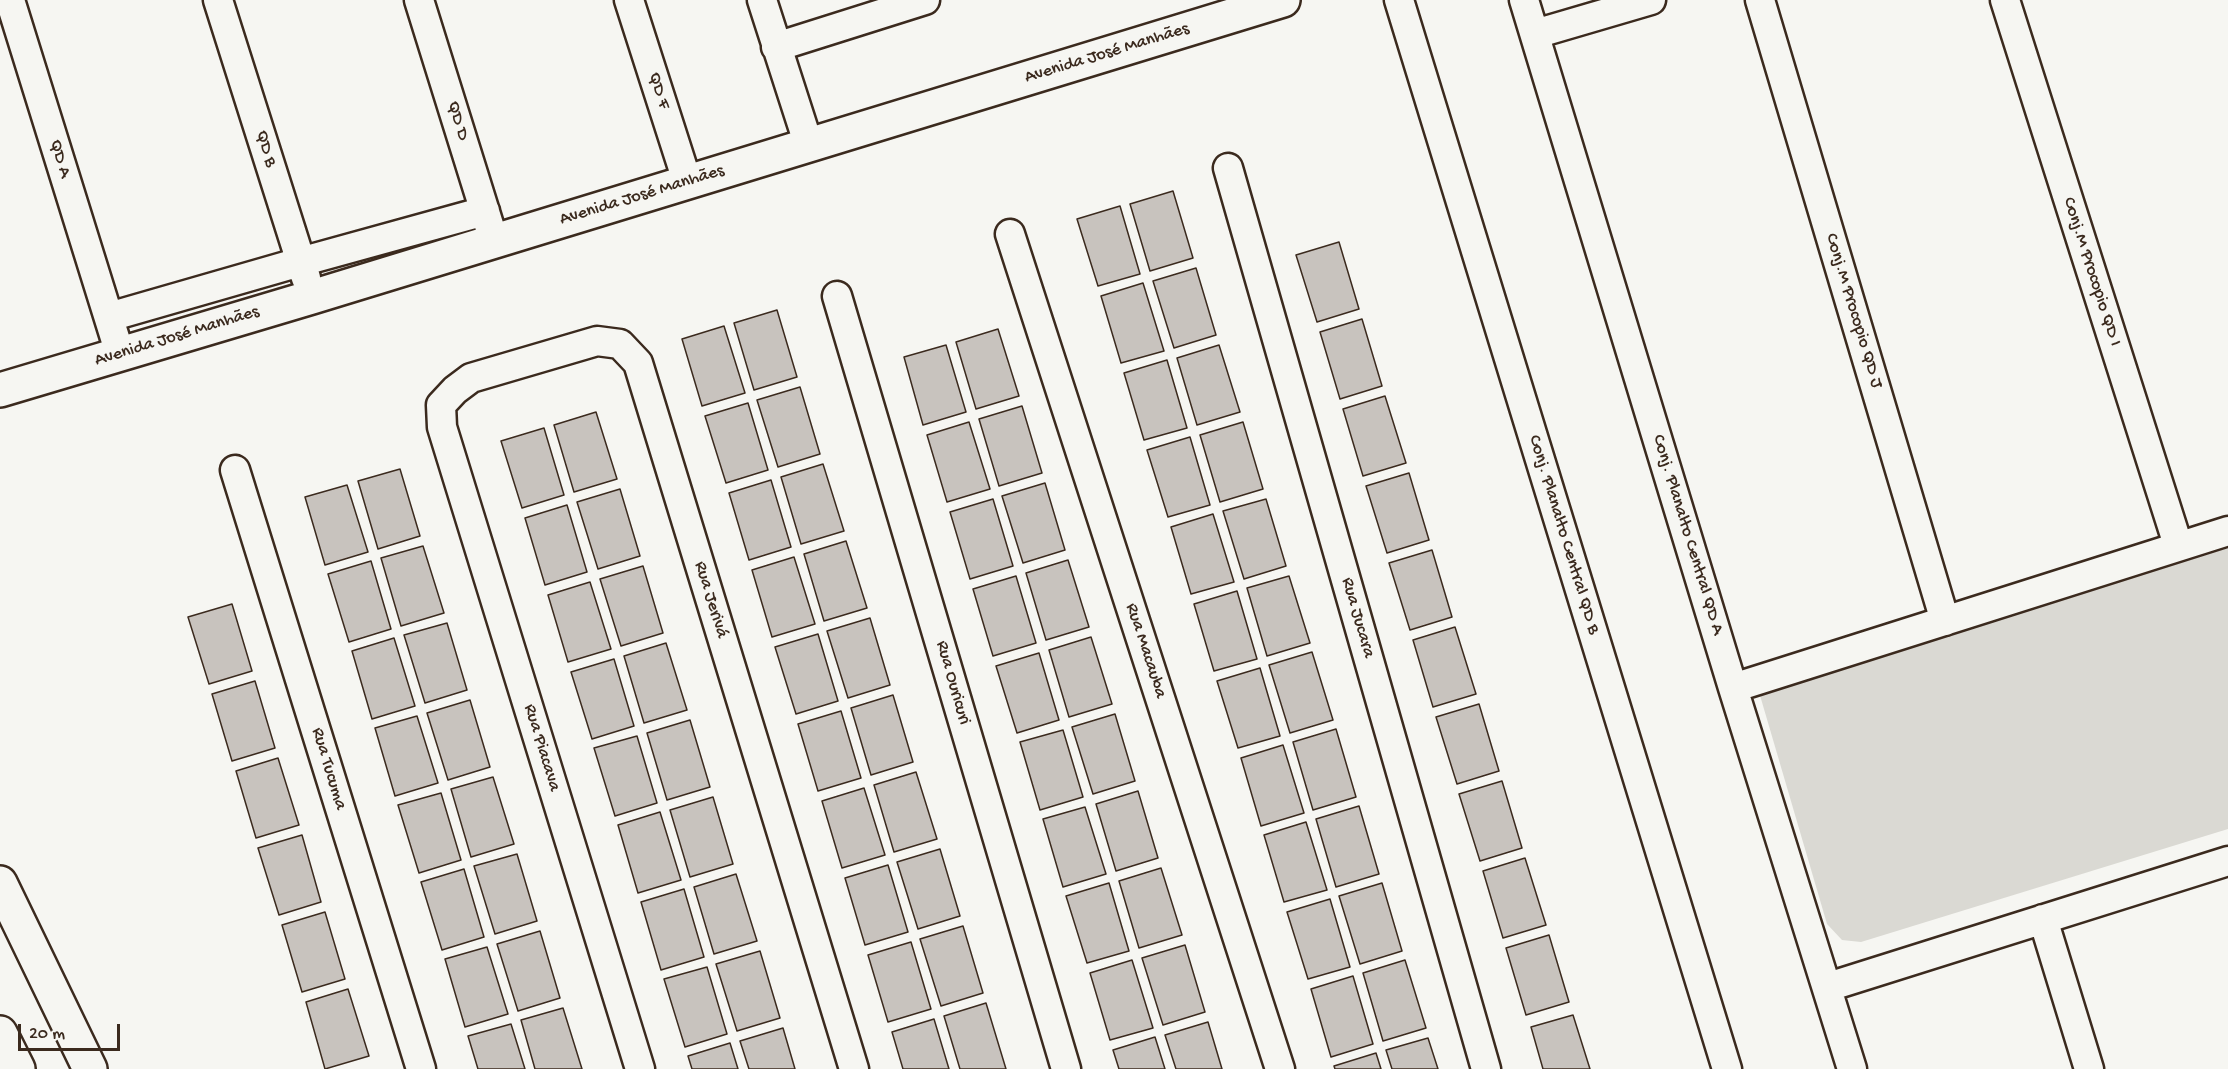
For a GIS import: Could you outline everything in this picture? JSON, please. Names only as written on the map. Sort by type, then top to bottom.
[{"type":"street","name":"QD A","points":[[10,0],[120,354]]},
{"type":"street","name":"QD B","points":[[218,0],[312,297]]},
{"type":"street","name":"QD D","points":[[419,0],[490,227]]},
{"type":"street","name":"QD F","points":[[629,0],[687,181]]},
{"type":"street","points":[[762,0],[809,146]]},
{"type":"street","points":[[776,47],[925,0]]},
{"type":"street","name":"Avenida José Manhães","points":[[0,390],[312,297],[490,227],[687,181],[809,146],[1283,0]]},
{"type":"street","name":"Conj. Planalto Central QD B","points":[[1399,0],[1727,1069]]},
{"type":"street","name":"Conj. Planalto Central QD A","points":[[1524,0],[1733,688],[1852,1069]]},
{"type":"street","points":[[1535,34],[1651,0]]},
{"type":"street","name":"Conj.M Procopio QD J","points":[[1760,0],[1946,621]]},
{"type":"street","name":"Conj.M Procopio QD I","points":[[2005,0],[2178,545]]},
{"type":"street","name":"Rua Jucara","points":[[1228,168],[1486,1069]]},
{"type":"street","points":[[109,317],[300,262],[490,227]]},
{"type":"street","name":"Rua Macauba","points":[[1010,234],[1280,1069]]},
{"type":"street","name":"Rua Ouricuri","points":[[837,296],[1066,1069]]},
{"type":"street","name":"Rua Jerivá","points":[[442,427],[441,405],[471,378],[597,341],[620,344],[638,363],[854,1069]]},
{"type":"street","name":"Rua Piacava","points":[[442,427],[640,1069]]},
{"type":"street","name":"Rua Tucuma","points":[[234,470],[422,1069]]},
{"type":"street","points":[[1733,688],[2228,531]]},
{"type":"street","points":[[1828,987],[2228,861]]},
{"type":"street","points":[[0,883],[90,1069]]},
{"type":"street","points":[[2043,919],[2089,1069]]},
{"type":"street","points":[[0,1033],[18,1069]]},
{"type":"shaded area","points":[[2228,548],[2228,829],[1861,942],[1842,940],[1827,924],[1759,692]]},
{"type":"building","points":[[1173,191],[1193,258],[1150,271],[1130,204]]},
{"type":"building","points":[[1120,206],[1140,274],[1098,286],[1077,219]]},
{"type":"building","points":[[1339,242],[1359,309],[1317,322],[1296,255]]},
{"type":"building","points":[[1196,268],[1216,335],[1174,348],[1153,281]]},
{"type":"building","points":[[1143,283],[1164,351],[1121,363],[1101,296]]},
{"type":"building","points":[[777,310],[797,377],[754,390],[734,323]]},
{"type":"building","points":[[1362,319],[1382,386],[1340,399],[1320,332]]},
{"type":"building","points":[[724,326],[745,393],[702,406],[682,339]]},
{"type":"building","points":[[998,329],[1019,396],[976,409],[956,342]]},
{"type":"building","points":[[946,345],[966,412],[923,425],[904,357]]},
{"type":"building","points":[[1219,345],[1240,412],[1197,425],[1177,358]]},
{"type":"building","points":[[1167,360],[1187,428],[1144,440],[1124,373]]},
{"type":"building","points":[[800,387],[820,454],[778,467],[757,400]]},
{"type":"building","points":[[1385,396],[1406,463],[1363,476],[1343,409]]},
{"type":"building","points":[[748,403],[768,470],[726,483],[705,416]]},
{"type":"building","points":[[1022,406],[1042,473],[999,486],[979,419]]},
{"type":"building","points":[[596,412],[617,479],[574,492],[554,425]]},
{"type":"building","points":[[969,422],[990,489],[947,502],[927,435]]},
{"type":"building","points":[[1243,422],[1263,489],[1220,502],[1200,435]]},
{"type":"building","points":[[544,428],[564,495],[522,508],[501,441]]},
{"type":"building","points":[[1190,437],[1210,505],[1168,517],[1147,450]]},
{"type":"building","points":[[823,464],[844,531],[801,544],[781,477]]},
{"type":"building","points":[[400,469],[420,536],[378,549],[358,481]]},
{"type":"building","points":[[1409,473],[1429,540],[1387,553],[1366,486]]},
{"type":"building","points":[[771,480],[791,547],[749,560],[729,493]]},
{"type":"building","points":[[1045,483],[1065,550],[1023,563],[1002,496]]},
{"type":"building","points":[[347,485],[368,552],[325,565],[305,497]]},
{"type":"building","points":[[620,489],[640,556],[598,569],[577,502]]},
{"type":"building","points":[[993,499],[1013,566],[970,579],[950,512]]},
{"type":"building","points":[[1266,499],[1286,566],[1244,579],[1223,511]]},
{"type":"building","points":[[567,505],[587,572],[545,585],[525,518]]},
{"type":"building","points":[[1213,514],[1234,582],[1191,594],[1171,527]]},
{"type":"building","points":[[846,541],[867,608],[824,621],[804,554]]},
{"type":"building","points":[[423,546],[444,613],[401,626],[381,558]]},
{"type":"building","points":[[1432,550],[1452,617],[1410,630],[1389,563]]},
{"type":"building","points":[[794,557],[815,624],[772,637],[752,570]]},
{"type":"building","points":[[1068,560],[1089,627],[1046,640],[1026,573]]},
{"type":"building","points":[[371,561],[391,629],[349,642],[328,574]]},
{"type":"building","points":[[643,566],[663,633],[621,646],[600,579]]},
{"type":"building","points":[[1016,576],[1036,643],[993,656],[973,589]]},
{"type":"building","points":[[1289,576],[1310,643],[1267,656],[1247,588]]},
{"type":"building","points":[[590,582],[611,649],[568,662],[548,595]]},
{"type":"building","points":[[1237,591],[1257,659],[1214,671],[1194,604]]},
{"type":"building","points":[[232,604],[252,671],[209,684],[188,617]]},
{"type":"building","points":[[870,618],[890,685],[848,698],[827,631]]},
{"type":"building","points":[[447,623],[467,690],[425,703],[404,635]]},
{"type":"building","points":[[1455,627],[1476,694],[1433,707],[1413,640]]},
{"type":"building","points":[[818,634],[838,701],[796,714],[775,647]]},
{"type":"building","points":[[1091,637],[1112,704],[1069,717],[1049,650]]},
{"type":"building","points":[[394,638],[415,706],[372,719],[352,651]]},
{"type":"building","points":[[666,643],[687,710],[644,723],[624,656]]},
{"type":"building","points":[[1312,652],[1333,720],[1290,733],[1269,665]]},
{"type":"building","points":[[1039,653],[1059,720],[1017,733],[996,666]]},
{"type":"building","points":[[614,659],[634,726],[592,739],[571,672]]},
{"type":"building","points":[[1260,668],[1280,736],[1238,748],[1217,681]]},
{"type":"building","points":[[255,681],[275,748],[232,761],[212,694]]},
{"type":"building","points":[[893,695],[913,762],[871,775],[851,708]]},
{"type":"building","points":[[470,700],[490,767],[448,780],[427,713]]},
{"type":"building","points":[[1479,704],[1499,771],[1457,784],[1436,717]]},
{"type":"building","points":[[841,711],[861,778],[818,791],[798,724]]},
{"type":"building","points":[[1115,714],[1135,781],[1093,794],[1072,727]]},
{"type":"building","points":[[417,716],[438,783],[395,796],[375,728]]},
{"type":"building","points":[[690,720],[710,787],[667,800],[647,733]]},
{"type":"building","points":[[1336,729],[1356,797],[1313,810],[1293,742]]},
{"type":"building","points":[[1063,730],[1083,797],[1040,810],[1020,742]]},
{"type":"building","points":[[637,736],[657,803],[615,816],[594,748]]},
{"type":"building","points":[[1283,745],[1304,813],[1261,826],[1241,758]]},
{"type":"building","points":[[278,758],[299,825],[256,838],[236,771]]},
{"type":"building","points":[[916,772],[937,839],[894,852],[874,785]]},
{"type":"building","points":[[493,777],[514,844],[471,857],[451,789]]},
{"type":"building","points":[[1502,781],[1522,848],[1480,861],[1459,794]]},
{"type":"building","points":[[864,788],[885,855],[842,868],[822,801]]},
{"type":"building","points":[[1138,791],[1158,858],[1116,871],[1096,804]]},
{"type":"building","points":[[441,793],[461,860],[419,873],[398,805]]},
{"type":"building","points":[[713,797],[733,864],[690,877],[670,810]]},
{"type":"building","points":[[1359,806],[1379,874],[1336,887],[1316,819]]},
{"type":"building","points":[[1085,807],[1106,874],[1063,887],[1043,819]]},
{"type":"building","points":[[660,812],[681,880],[638,893],[618,825]]},
{"type":"building","points":[[1306,822],[1327,890],[1284,902],[1264,835]]},
{"type":"building","points":[[302,835],[321,902],[279,915],[258,848]]},
{"type":"building","points":[[940,849],[960,916],[918,929],[897,862]]},
{"type":"building","points":[[517,854],[537,921],[495,934],[474,866]]},
{"type":"building","points":[[1525,858],[1546,925],[1503,938],[1483,871]]},
{"type":"building","points":[[888,865],[908,932],[865,945],[845,878]]},
{"type":"building","points":[[1161,868],[1182,935],[1139,948],[1119,881]]},
{"type":"building","points":[[464,869],[484,937],[442,950],[421,882]]},
{"type":"building","points":[[736,874],[757,941],[714,954],[694,887]]},
{"type":"building","points":[[1109,883],[1129,951],[1087,963],[1066,896]]},
{"type":"building","points":[[1382,883],[1402,951],[1360,964],[1339,896]]},
{"type":"building","points":[[684,889],[704,957],[661,970],[641,902]]},
{"type":"building","points":[[1330,899],[1350,967],[1308,979],[1287,912]]},
{"type":"building","points":[[325,912],[345,979],[302,992],[282,925]]},
{"type":"building","points":[[963,926],[983,993],[941,1006],[920,939]]},
{"type":"building","points":[[540,931],[560,998],[518,1011],[497,944]]},
{"type":"building","points":[[1549,935],[1569,1002],[1526,1015],[1506,948]]},
{"type":"building","points":[[911,942],[931,1009],[888,1022],[868,955]]},
{"type":"building","points":[[1185,945],[1205,1012],[1163,1025],[1142,958]]},
{"type":"building","points":[[487,947],[508,1014],[465,1027],[445,959]]},
{"type":"building","points":[[760,951],[780,1018],[737,1031],[716,964]]},
{"type":"building","points":[[1132,960],[1153,1028],[1110,1040],[1090,973]]},
{"type":"building","points":[[1405,960],[1426,1028],[1383,1041],[1363,973]]},
{"type":"building","points":[[707,967],[727,1034],[685,1047],[664,979]]},
{"type":"building","points":[[1353,976],[1373,1044],[1331,1057],[1311,989]]},
{"type":"building","points":[[348,989],[369,1056],[325,1069],[306,1002]]},
{"type":"building","points":[[986,1003],[1006,1069],[960,1069],[944,1016]]},
{"type":"building","points":[[563,1008],[582,1069],[535,1069],[521,1020]]},
{"type":"building","points":[[1573,1015],[1590,1069],[1543,1069],[1531,1027]]},
{"type":"building","points":[[934,1019],[949,1069],[903,1069],[892,1032]]},
{"type":"building","points":[[1208,1022],[1222,1069],[1176,1069],[1165,1035]]},
{"type":"building","points":[[511,1024],[525,1069],[478,1069],[468,1036]]},
{"type":"building","points":[[783,1028],[795,1069],[749,1069],[740,1041]]},
{"type":"building","points":[[1155,1037],[1165,1069],[1119,1069],[1113,1050]]},
{"type":"building","points":[[1428,1038],[1438,1069],[1392,1069],[1386,1050]]},
{"type":"building","points":[[730,1043],[738,1069],[692,1069],[688,1056]]},
{"type":"building","points":[[1376,1053],[1381,1069],[1335,1069],[1334,1066]]}]
